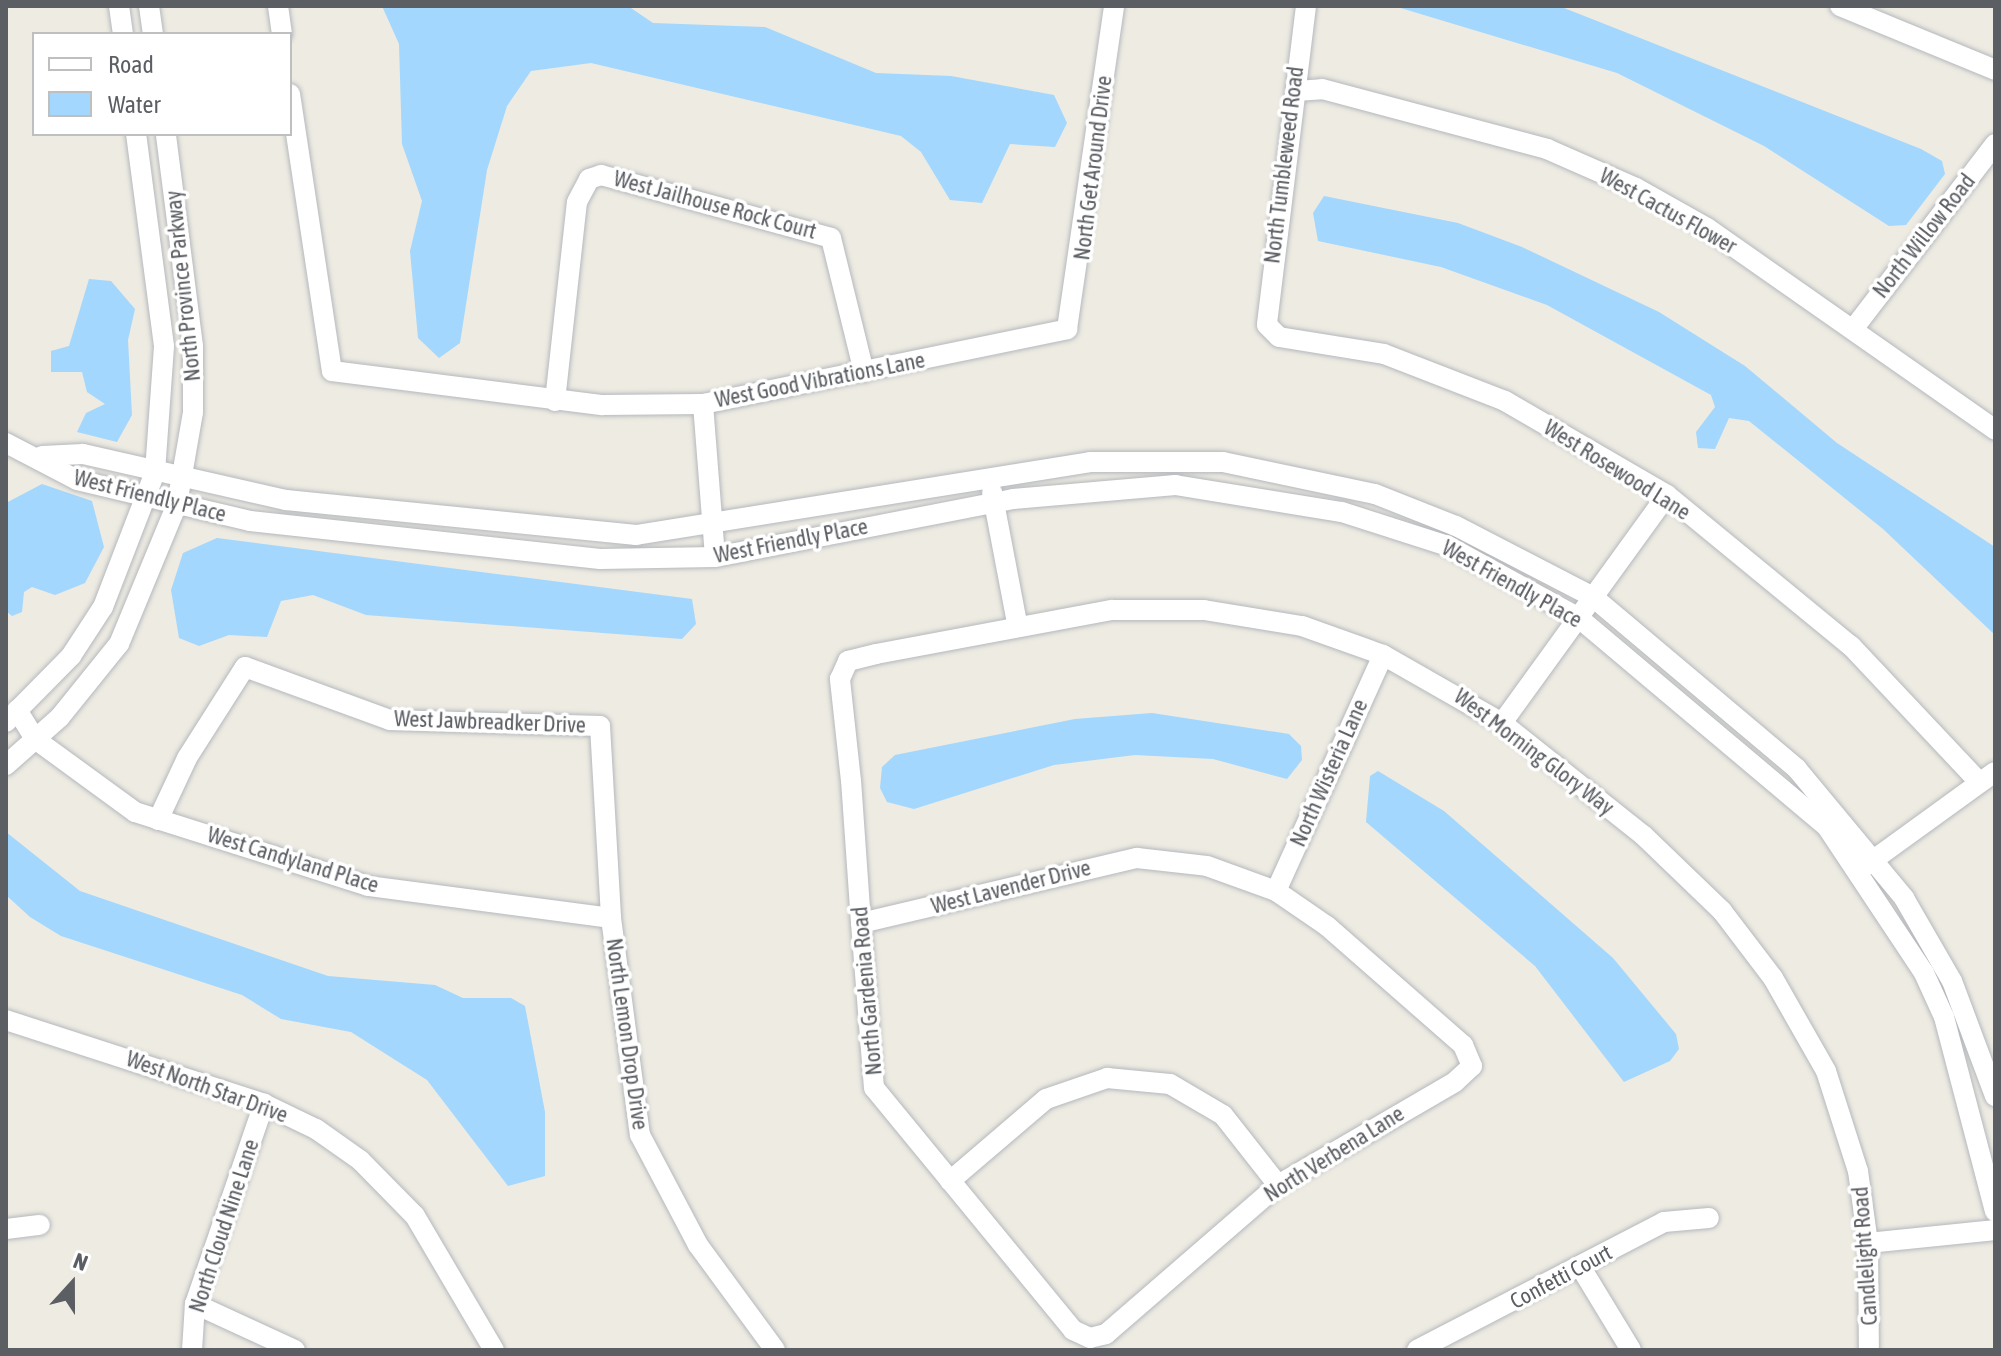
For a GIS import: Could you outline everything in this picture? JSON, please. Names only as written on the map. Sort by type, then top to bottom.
[{"type":"street","points":[[119,6],[123,32]]},
{"type":"street","points":[[149,6],[153,32]]},
{"type":"street","points":[[278,6],[282,32]]},
{"type":"street","name":"North Get Around Drive","points":[[1067,329],[1114,6]]},
{"type":"street","name":"North Tumbleweed Road","points":[[1267,325],[1306,6]]},
{"type":"street","points":[[1840,6],[1995,70]]},
{"type":"street","name":"West Cactus Flower","points":[[1296,91],[1322,89],[1547,149],[1707,228],[1854,328],[1995,430]]},
{"type":"street","name":"West Good Vibrations Lane","points":[[292,107],[332,371],[555,401],[703,404],[1067,329]]},
{"type":"street","name":"North Province Parkway","points":[[11,716],[71,656],[103,607],[148,497],[155,472],[164,346],[136,136]]},
{"type":"street","name":"North Province Parkway","points":[[6,765],[35,739],[119,644],[177,504],[182,479],[193,346],[166,136]]},
{"type":"street","name":"North Willow Road","points":[[1854,328],[1995,144]]},
{"type":"street","name":"West Jailhouse Rock Court","points":[[555,401],[577,202],[589,179],[601,175],[831,238],[864,372]]},
{"type":"street","name":"West Rosewood Lane","points":[[1267,325],[1279,337],[1384,354],[1505,401],[1667,495],[1851,646],[1987,777]]},
{"type":"street","points":[[703,404],[709,528],[715,557]]},
{"type":"street","points":[[6,443],[42,456]]},
{"type":"street","name":"West Friendly Place","points":[[42,456],[83,454],[182,479],[286,500],[559,530],[636,535],[709,528],[990,476],[1152,458],[1298,475],[1456,526],[1593,597],[1797,769],[1952,981],[1994,1088]]},
{"type":"street","name":"West Friendly Place","points":[[42,456],[77,480],[283,526],[556,555],[715,557],[994,502],[1175,485],[1275,497],[1448,546],[1579,618],[1799,797],[1867,865],[1924,973],[1958,1053],[1995,1211]]},
{"type":"street","points":[[990,476],[1017,623]]},
{"type":"street","points":[[1502,723],[1667,495]]},
{"type":"street","name":"West Morning Glory Way","points":[[848,661],[1017,623],[1112,610],[1204,610],[1302,626],[1383,655],[1502,723],[1643,835],[1722,911],[1773,978],[1826,1071]]},
{"type":"street","name":"North Wisteria Lane","points":[[1276,891],[1383,655]]},
{"type":"street","name":"North Gardenia Road","points":[[848,661],[840,679],[874,1088],[1073,1330],[1090,1338]]},
{"type":"street","name":"West Jawbreadker Drive","points":[[158,820],[187,758],[245,667],[390,720],[600,726]]},
{"type":"street","name":"West Candyland Place","points":[[11,716],[91,785],[158,820],[368,886],[611,918]]},
{"type":"street","name":"North Lemon Drop Drive","points":[[600,726],[611,918],[640,1135],[698,1245],[775,1350]]},
{"type":"street","points":[[1867,865],[1987,777]]},
{"type":"street","name":"West Lavender Drive","points":[[861,923],[1137,858],[1207,866],[1276,891],[1395,981],[1463,1045],[1472,1066]]},
{"type":"street","name":"West North Star Drive","points":[[6,1020],[264,1104],[360,1160],[415,1216],[494,1350]]},
{"type":"street","name":"North Verbena Lane","points":[[1090,1338],[1106,1334],[1278,1185],[1472,1066]]},
{"type":"street","name":"Candlelight Road","points":[[1826,1071],[1858,1171],[1868,1243],[1869,1350]]},
{"type":"street","points":[[950,1181],[1046,1099],[1107,1078],[1170,1084],[1223,1115],[1278,1185]]},
{"type":"street","name":"North Cloud Nine Lane","points":[[192,1350],[195,1304],[264,1104]]},
{"type":"street","name":"Confetti Court","points":[[1417,1350],[1664,1222],[1709,1218]]},
{"type":"street","points":[[6,1229],[40,1225]]},
{"type":"street","points":[[1868,1243],[1995,1230]]},
{"type":"street","points":[[1580,1266],[1631,1350]]},
{"type":"street","points":[[195,1304],[295,1350]]},
{"type":"water","points":[[382,6],[628,6],[653,23],[765,27],[876,73],[951,76],[1054,95],[1067,123],[1055,147],[1010,144],[982,203],[950,200],[921,152],[901,136],[591,63],[531,71],[507,106],[487,170],[460,343],[439,358],[418,338],[410,251],[422,201],[402,144],[399,44]]},
{"type":"water","points":[[1394,6],[1559,6],[1921,149],[1942,161],[1945,174],[1906,225],[1889,226],[1764,146],[1617,73]]},
{"type":"water","points":[[1324,196],[1458,223],[1522,247],[1659,312],[1745,366],[1837,443],[1995,547],[1995,635],[1883,529],[1749,421],[1729,418],[1715,449],[1698,448],[1696,432],[1715,407],[1711,395],[1547,305],[1441,267],[1318,241],[1313,213]]},
{"type":"water","points":[[89,279],[111,281],[135,309],[128,340],[132,415],[117,442],[77,432],[86,413],[105,404],[87,392],[82,372],[51,372],[51,351],[69,346]]},
{"type":"water","points":[[42,484],[92,501],[104,547],[85,583],[55,595],[32,587],[24,592],[22,612],[12,616],[6,611],[6,503]]},
{"type":"water","points":[[217,538],[692,599],[696,624],[682,639],[366,615],[313,595],[281,601],[267,637],[229,635],[199,646],[179,638],[171,590],[183,553]]},
{"type":"water","points":[[1152,713],[1289,734],[1301,746],[1302,760],[1287,779],[1213,759],[1135,755],[1054,765],[914,809],[887,802],[880,788],[882,767],[895,755],[1075,719]]},
{"type":"water","points":[[1378,771],[1444,811],[1613,958],[1676,1034],[1679,1049],[1670,1061],[1624,1082],[1535,966],[1366,822],[1370,776]]},
{"type":"water","points":[[6,832],[80,891],[328,976],[435,985],[463,998],[511,998],[525,1006],[545,1112],[545,1176],[508,1186],[427,1080],[351,1032],[281,1019],[242,995],[61,936],[30,917],[6,895]]}]
